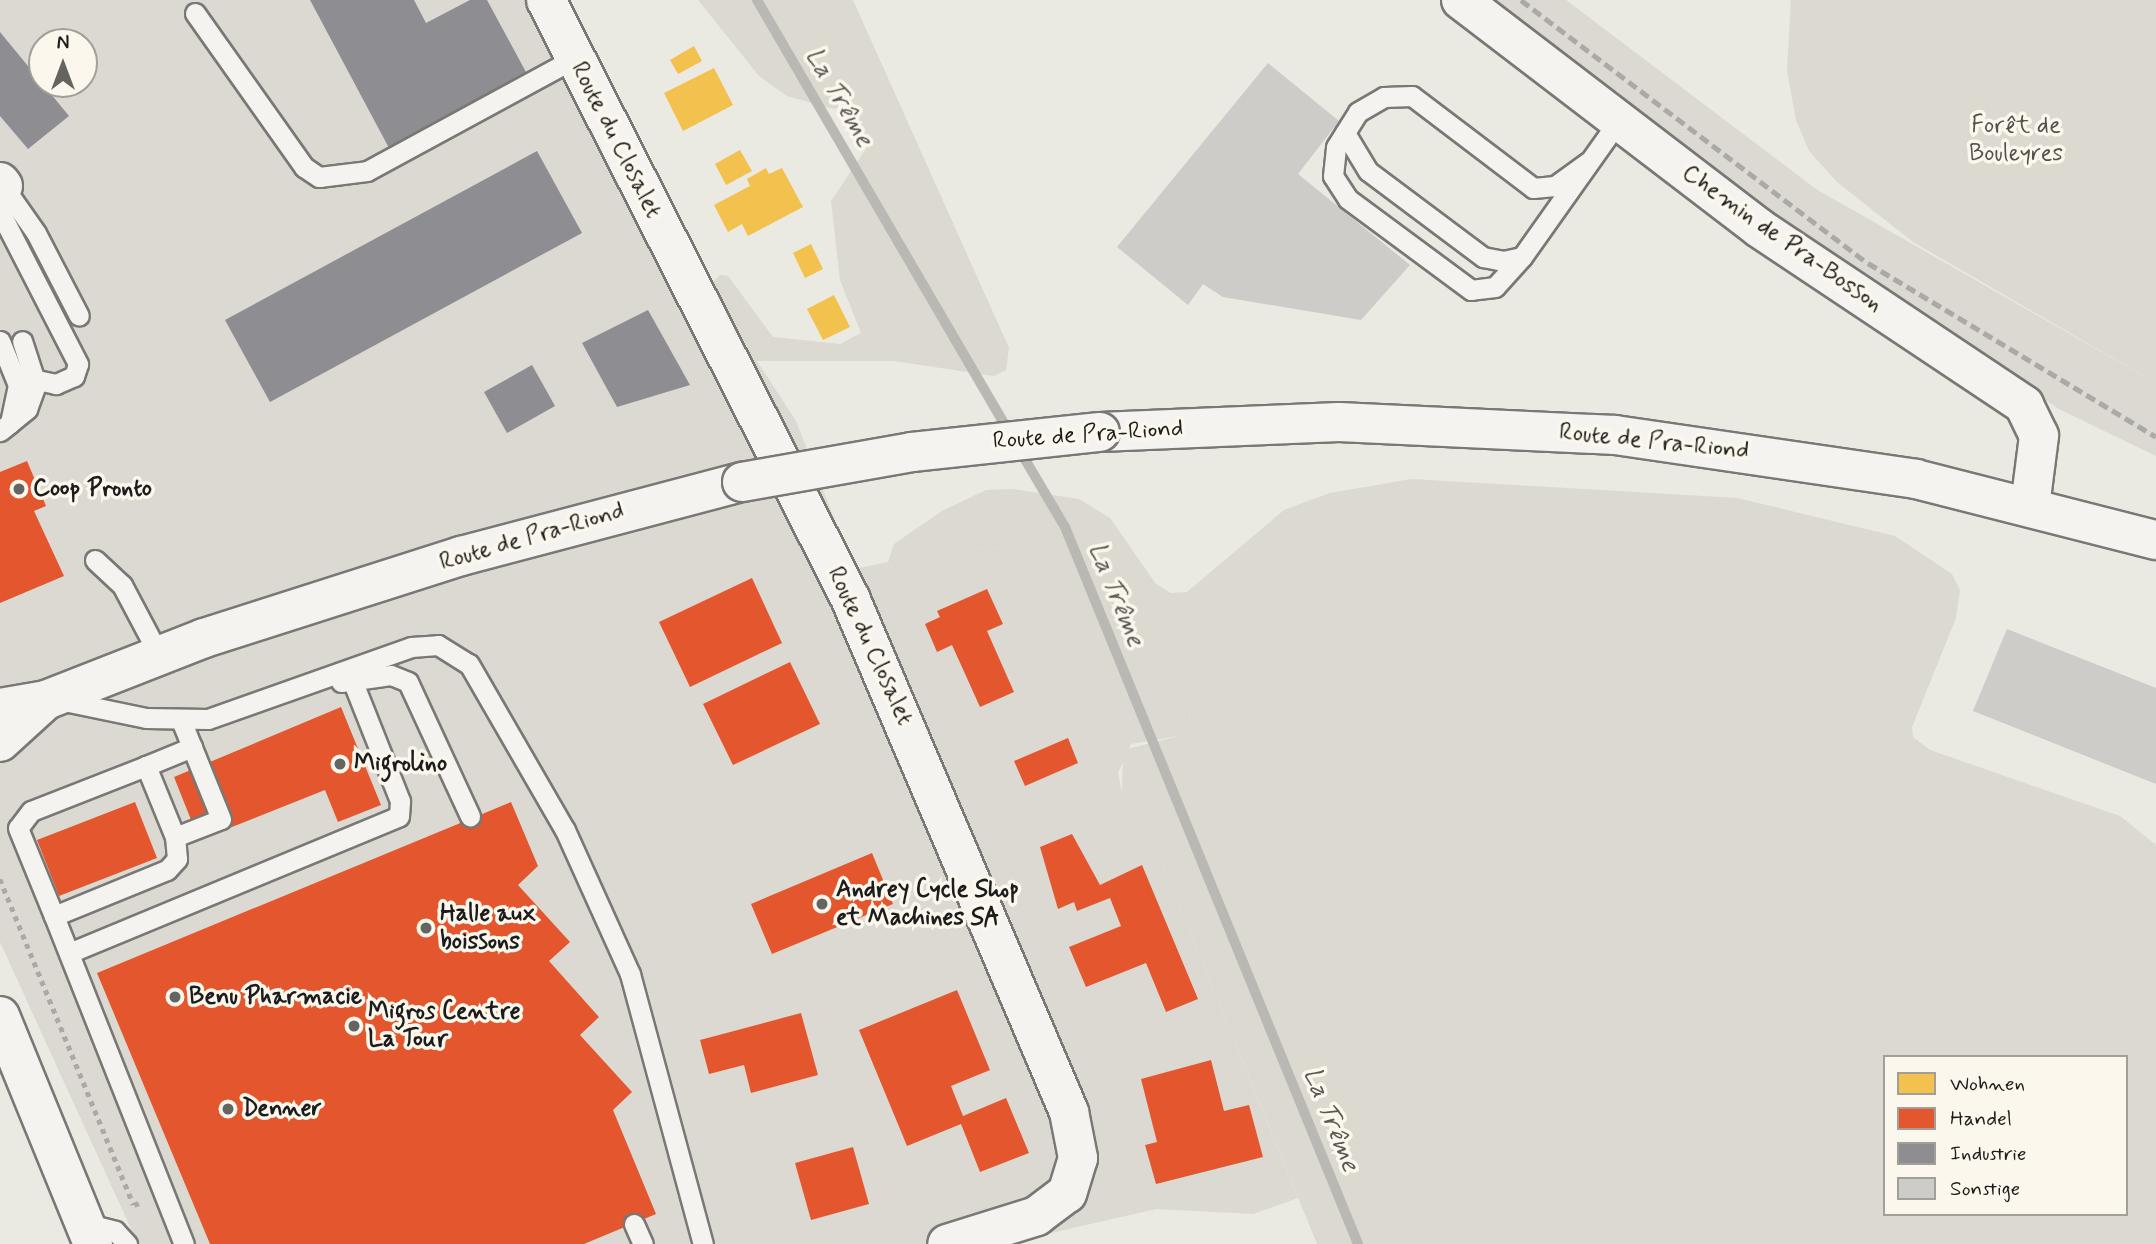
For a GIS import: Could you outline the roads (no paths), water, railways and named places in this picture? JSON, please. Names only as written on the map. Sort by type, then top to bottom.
[{"type":"main road","name":"Route du Closalet","points":[[546,0],[850,598],[1069,1112],[1079,1158],[1067,1193],[1037,1216],[947,1244]]},
{"type":"main road","name":"Chemin de Pra-Bosson","points":[[1461,0],[1759,228],[2024,405],[2039,436],[2030,506]]},
{"type":"main road","name":"Route de Pra-Riond","points":[[0,708],[49,699],[159,655],[546,530],[742,482],[912,452],[1100,432],[1339,422],[1603,434],[1812,461],[2030,506],[2156,540]]},
{"type":"main road","name":"Route de Pra-Riond","points":[[0,742],[49,699]]},
{"type":"main road","points":[[0,1016],[89,1233]]},
{"type":"lane","points":[[195,13],[304,167],[319,177],[367,171],[575,58]]},
{"type":"lane","points":[[1588,162],[1555,186],[1533,188],[1412,96],[1384,97],[1358,112],[1336,147],[1333,176],[1348,199],[1471,290],[1495,287],[1522,257],[1619,120]]},
{"type":"lane","points":[[1345,133],[1368,171],[1483,257],[1522,257]]},
{"type":"lane","points":[[1,193],[36,233],[79,316]]},
{"type":"lane","points":[[1,193],[78,358],[71,378],[36,384],[17,376]]},
{"type":"lane","points":[[0,341],[17,376],[5,427]]},
{"type":"lane","points":[[5,427],[27,409],[36,384],[22,341]]},
{"type":"lane","points":[[95,560],[122,585],[159,655]]},
{"type":"lane","points":[[49,699],[181,720],[220,716],[326,682],[351,666],[426,645],[449,649],[485,682],[565,830],[630,974],[702,1244]]},
{"type":"lane","points":[[326,682],[353,682],[391,675],[408,682],[470,816]]},
{"type":"lane","points":[[69,953],[399,816],[400,801],[353,682]]},
{"type":"lane","points":[[176,836],[221,819],[181,720]]},
{"type":"lane","points":[[184,1244],[18,822],[31,811],[192,747]]},
{"type":"lane","points":[[54,916],[167,870],[177,859],[176,836],[146,766]]},
{"type":"lane","points":[[634,1224],[643,1244]]},
{"type":"lane","points":[[89,1233],[115,1231],[127,1244]]},
{"type":"waterway","name":"La Trême","points":[[757,0],[1009,432]]},
{"type":"waterway","name":"La Trême","points":[[1020,451],[1065,527],[1358,1244]]},
{"type":"railway","points":[[1521,0],[1868,263],[2156,437]]},
{"type":"place","name":"Coop Pronto","points":[[19,489]]},
{"type":"place","name":"Migrolino","points":[[340,764]]},
{"type":"place","name":"Andrey Cycle Shop et Machines SA","points":[[822,904]]},
{"type":"place","name":"Halle aux boissons","points":[[426,928]]},
{"type":"place","name":"Benu Pharmacie","points":[[175,997]]},
{"type":"place","name":"Migros Centre La Tour","points":[[354,1026]]},
{"type":"place","name":"Denner","points":[[228,1109]]},
{"type":"park label","name":"Forêt de Bouleyres","points":[[2016,140]]}]
